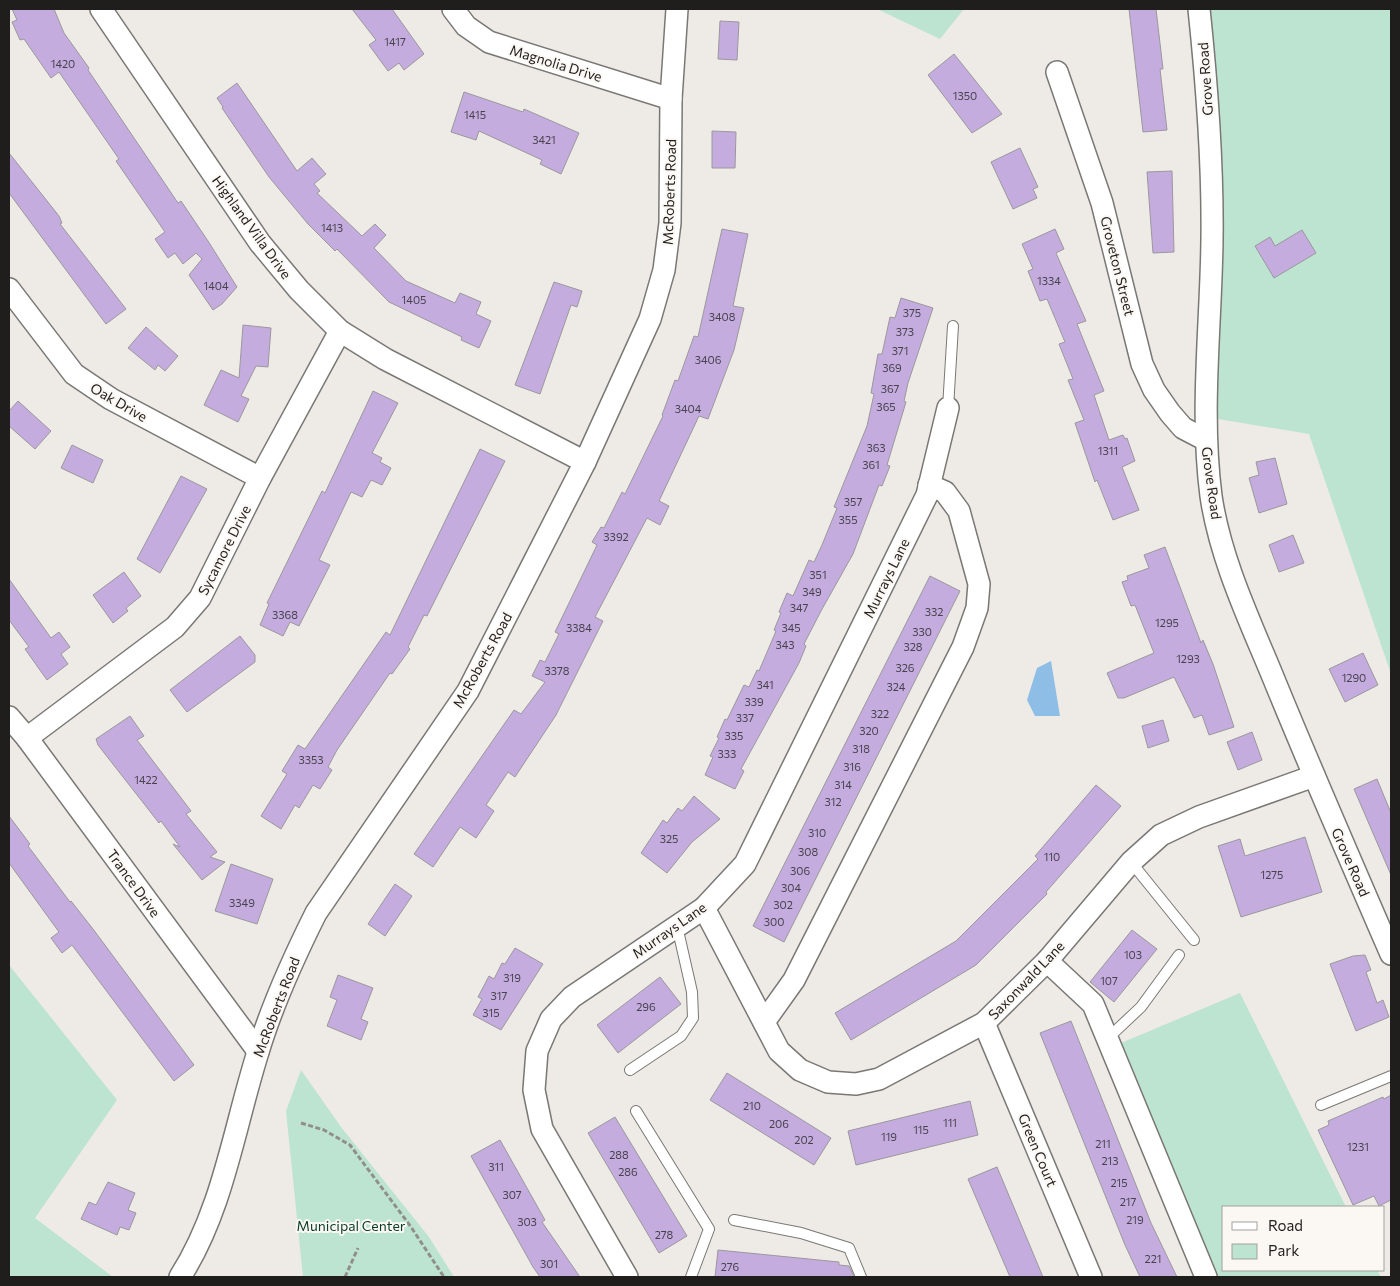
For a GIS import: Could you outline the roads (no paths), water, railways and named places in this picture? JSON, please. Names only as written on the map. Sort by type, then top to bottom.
[{"type":"street","name":"Highland Villa Drive","points":[[101,9],[260,243],[299,290],[340,331],[385,359],[585,462]]},
{"type":"street","name":"Magnolia Drive","points":[[452,9],[466,26],[489,42],[671,99]]},
{"type":"street","name":"McRoberts Road","points":[[180,1277],[195,1254],[217,1200],[258,1051],[298,949],[316,912],[468,691],[585,462],[650,319],[664,270],[670,223],[671,99],[677,9]]},
{"type":"street","name":"Grove Road","points":[[1199,9],[1209,134],[1212,237],[1206,440],[1211,498],[1226,556],[1247,616],[1391,954]]},
{"type":"street","name":"Groveton Street","points":[[1056,72],[1102,203],[1142,364],[1154,390],[1183,428],[1206,440]]},
{"type":"street","name":"Oak Drive","points":[[9,289],[74,374],[111,399],[260,478]]},
{"type":"street","name":"Sycamore Drive","points":[[26,738],[175,627],[200,598],[260,478],[340,331]]},
{"type":"street","name":"Murrays Lane","points":[[627,1277],[542,1129],[534,1090],[537,1050],[551,1019],[572,997],[704,908],[745,864],[927,495],[948,408]]},
{"type":"street","points":[[764,1022],[794,980],[962,647],[977,608],[978,584],[959,511],[944,492],[929,485]]},
{"type":"street","name":"Trance Drive","points":[[9,717],[258,1051]]},
{"type":"street","name":"Saxonwald Lane","points":[[704,908],[779,1051],[800,1070],[828,1082],[856,1084],[879,1078],[984,1023],[1047,960],[1130,862],[1161,835],[1200,817],[1314,776]]},
{"type":"street","points":[[1047,960],[1093,1004],[1206,1277]]},
{"type":"street","name":"Green Court","points":[[984,1023],[1091,1277]]},
{"type":"lane","points":[[948,408],[953,326]]},
{"type":"lane","points":[[1130,862],[1194,940]]},
{"type":"lane","points":[[630,1070],[680,1036],[693,1018],[692,992],[677,926]]},
{"type":"lane","points":[[1107,1039],[1141,1007],[1178,956]]},
{"type":"lane","points":[[1321,1105],[1391,1076]]},
{"type":"lane","points":[[636,1111],[709,1229],[691,1277]]},
{"type":"lane","points":[[734,1220],[801,1232],[850,1248],[861,1277]]},
{"type":"water","points":[[1051,661],[1060,716],[1035,716],[1027,700],[1037,668]]},
{"type":"park label","name":"Municipal Center","points":[[351,1225]]}]
